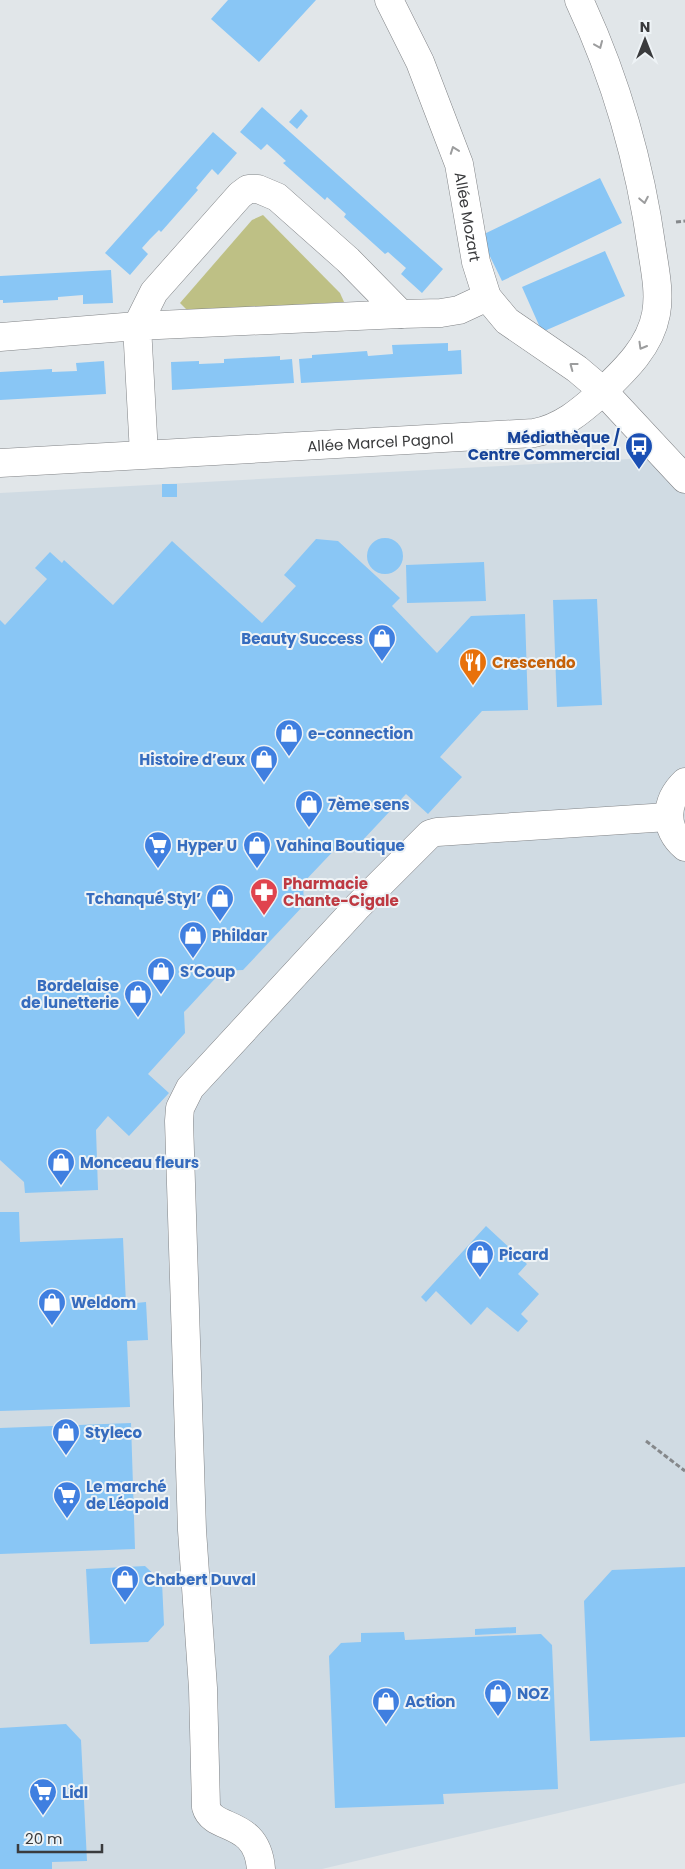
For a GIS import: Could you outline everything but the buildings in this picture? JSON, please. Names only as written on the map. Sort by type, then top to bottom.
[{"type":"street","points":[[579,0],[602,52],[634,151],[648,224],[657,286],[656,313],[642,348],[627,368],[603,391]]},
{"type":"street","name":"Allée Mozart","points":[[392,1],[420,62],[459,164],[480,281],[487,297],[507,321],[577,369],[603,391],[685,479]]},
{"type":"street","points":[[144,454],[137,326],[154,292],[240,194],[248,189],[258,189],[277,197],[348,260],[400,314]]},
{"type":"street","points":[[0,337],[137,326],[441,313],[459,310],[487,297]]},
{"type":"street","name":"Allée Marcel Pagnol","points":[[0,463],[534,433],[549,430],[562,424],[603,391]]},
{"type":"street","points":[[685,782],[676,790],[670,803],[668,817],[672,830],[685,847]]},
{"type":"street","points":[[260,1869],[258,1856],[249,1837],[238,1828],[212,1818],[206,1808],[203,1688],[192,1530],[186,1369],[178,1121],[180,1108],[190,1088],[358,906],[430,834],[668,817]]},
{"type":"path","points":[[646,1441],[685,1471]]},
{"type":"shaded area","points":[[685,456],[685,1783],[322,1869],[0,1869],[0,493]]},
{"type":"green space","points":[[263,215],[340,293],[344,302],[188,311],[180,303],[252,220]]},
{"type":"place","name":"Médiathèque / Centre Commercial","points":[[639,470]]},
{"type":"place","name":"Beauty Success","points":[[382,662]]},
{"type":"place","name":"Crescendo","points":[[473,686]]},
{"type":"place","name":"e-connection","points":[[289,757]]},
{"type":"place","name":"Histoire d’eux","points":[[264,783]]},
{"type":"place","name":"7ème sens","points":[[309,828]]},
{"type":"place","name":"Hyper U","points":[[158,869]]},
{"type":"place","name":"Vahina Boutique","points":[[257,869]]},
{"type":"place","name":"Pharmacie Chante-Cigale","points":[[264,916]]},
{"type":"place","name":"Tchanqué Styl’","points":[[220,922]]},
{"type":"place","name":"Phildar","points":[[193,959]]},
{"type":"place","name":"S’Coup","points":[[161,995]]},
{"type":"place","name":"Bordelaise de lunetterie","points":[[138,1018]]},
{"type":"place","name":"Monceau fleurs","points":[[61,1186]]},
{"type":"place","name":"Picard","points":[[480,1278]]},
{"type":"place","name":"Weldom","points":[[52,1326]]},
{"type":"place","name":"Styleco","points":[[66,1456]]},
{"type":"place","name":"Le marché de Léopold","points":[[67,1519]]},
{"type":"place","name":"Chabert Duval","points":[[125,1603]]},
{"type":"place","name":"NOZ","points":[[498,1717]]},
{"type":"place","name":"Action","points":[[386,1725]]},
{"type":"place","name":"Lidl","points":[[43,1816]]}]
